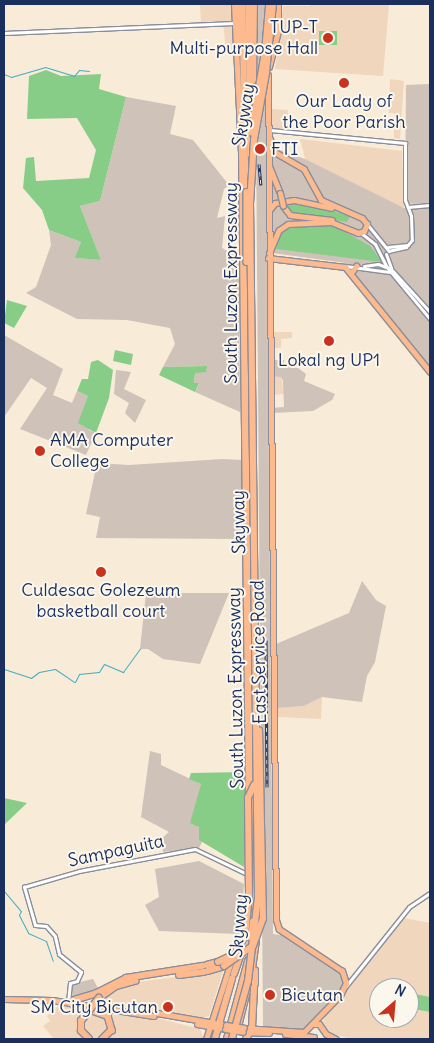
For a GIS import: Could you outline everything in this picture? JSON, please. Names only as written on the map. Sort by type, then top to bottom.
[{"type":"highway","points":[[239,4],[245,72]]},
{"type":"highway","name":"South Luzon Expressway","points":[[230,1039],[244,980],[252,922],[244,4]]},
{"type":"highway","name":"South Luzon Expressway","points":[[230,1039],[255,954],[259,886],[249,4]]},
{"type":"highway","points":[[250,143],[254,4]]},
{"type":"highway","name":"Skyway","points":[[230,1039],[241,998],[250,951],[255,886],[246,203],[250,139],[265,52],[269,4]]},
{"type":"highway","name":"Skyway","points":[[230,1039],[248,981],[257,924],[257,723],[251,165],[267,66],[273,4]]},
{"type":"highway","points":[[68,1002],[88,996],[126,978],[205,968],[249,950],[261,928],[262,788],[261,739],[257,723]]},
{"type":"highway","points":[[89,1039],[81,1031],[82,1018],[99,998],[113,988],[132,981],[205,968],[230,958],[245,936],[249,894],[248,798],[254,786]]},
{"type":"highway","points":[[215,1039],[214,1025],[252,922]]},
{"type":"highway","points":[[246,1039],[250,1030],[255,954]]},
{"type":"highway","points":[[88,996],[85,1001],[89,1005]]},
{"type":"highway","points":[[68,1002],[106,1013],[112,1021],[110,1033],[103,1039]]},
{"type":"main road","points":[[214,1025],[214,1015],[229,966],[243,939],[247,873],[241,153],[234,4]]},
{"type":"main road","name":"East Service Road","points":[[280,4],[280,31],[271,71],[270,130],[272,150],[303,168],[318,197],[358,217]]},
{"type":"main road","name":"East Service Road","points":[[280,4],[278,31],[268,70],[268,256],[276,920],[279,929],[342,971],[346,986]]},
{"type":"main road","points":[[268,163],[283,206],[290,215],[324,218],[341,224]]},
{"type":"main road","points":[[268,212],[274,204],[293,200],[341,210]]},
{"type":"main road","points":[[358,217],[367,223],[365,230],[360,233],[352,229],[351,222],[358,217]]},
{"type":"main road","name":"East Service Road","points":[[268,256],[279,230],[287,224],[341,224],[352,229]]},
{"type":"main road","points":[[268,256],[344,266],[430,372]]},
{"type":"main road","points":[[350,274],[356,266]]},
{"type":"main road","points":[[250,1030],[300,1033],[311,1026],[328,1009],[346,986]]},
{"type":"main road","points":[[208,1039],[214,1025],[220,994]]},
{"type":"main road","points":[[4,999],[68,1002],[199,1021],[214,1025]]},
{"type":"main road","points":[[156,1015],[225,1027],[316,1038],[321,1036],[328,1009]]},
{"type":"main road","points":[[199,1021],[214,1015]]},
{"type":"main road","points":[[311,1026],[322,1027],[336,1039]]},
{"type":"main road","points":[[311,1026],[316,1038]]},
{"type":"main road","points":[[250,1030],[252,1039]]},
{"type":"street","points":[[4,33],[234,23]]},
{"type":"street","points":[[270,130],[404,143],[405,200],[408,207],[412,240],[409,244],[385,251]]},
{"type":"street","points":[[408,207],[430,205]]},
{"type":"street","points":[[367,223],[385,251],[391,270],[430,318]]},
{"type":"street","points":[[360,233],[385,251]]},
{"type":"street","points":[[385,251],[386,266]]},
{"type":"street","points":[[344,266],[386,266],[430,312]]},
{"type":"street","points":[[364,266],[391,270]]},
{"type":"street","name":"Sampaguita","points":[[68,1002],[70,983],[76,981],[81,972],[59,954],[55,936],[46,926],[35,924],[24,888],[79,871],[195,849],[247,873]]},
{"type":"street","points":[[346,986],[410,908],[430,893]]},
{"type":"shaded area","points":[[232,4],[233,52],[226,52],[223,21],[201,22],[200,5]]},
{"type":"shaded area","points":[[255,4],[265,4],[273,934],[281,935],[340,972],[343,980],[342,988],[302,1031],[263,1028]]},
{"type":"shaded area","points":[[311,4],[389,4],[383,76],[275,69],[283,6],[310,6]]},
{"type":"shaded area","points":[[390,79],[404,81],[400,139],[394,138],[394,113],[389,113]]},
{"type":"shaded area","points":[[430,84],[430,205],[405,203],[406,85]]},
{"type":"shaded area","points":[[126,97],[176,106],[170,134],[193,140],[229,185],[224,189],[217,218],[225,216],[222,248],[239,258],[240,412],[195,392],[199,384],[194,383],[195,372],[207,366],[163,367],[175,344],[170,328],[127,320],[77,319],[26,293],[36,287],[51,245],[49,230],[81,242],[76,258],[101,260],[80,206],[100,201]]},
{"type":"shaded area","points":[[272,109],[288,110],[287,130],[272,128]]},
{"type":"shaded area","points":[[300,139],[402,151],[404,208],[307,166]]},
{"type":"shaded area","points":[[271,147],[305,159],[404,208],[430,206],[430,369],[346,263],[272,253]]},
{"type":"shaded area","points":[[273,332],[292,332],[292,338],[281,339],[281,348],[272,348]]},
{"type":"shaded area","points":[[4,335],[63,369],[53,395],[72,403],[77,391],[88,396],[89,430],[96,433],[86,455],[20,429],[47,388],[31,378],[4,417]]},
{"type":"shaded area","points":[[272,360],[284,360],[284,367],[298,368],[306,374],[304,381],[335,394],[332,400],[313,411],[272,413],[272,408],[284,407],[283,381],[281,377],[271,376]]},
{"type":"shaded area","points":[[116,370],[131,372],[124,389],[146,400],[135,423],[125,413],[129,403],[114,394]]},
{"type":"shaded area","points":[[281,376],[284,394],[271,395],[271,377]]},
{"type":"shaded area","points":[[223,459],[242,460],[242,539],[96,538],[100,517],[86,514],[97,463],[129,465]]},
{"type":"shaded area","points":[[362,581],[376,600],[386,606],[375,662],[367,676],[362,702],[322,697],[304,706],[276,708],[276,644],[349,613]]},
{"type":"shaded area","points":[[146,593],[229,593],[200,664],[163,659],[148,649],[140,649]]},
{"type":"shaded area","points":[[322,697],[321,719],[277,717],[276,708],[304,706]]},
{"type":"shaded area","points":[[150,751],[161,754],[161,765],[201,784],[195,811],[202,842],[199,848],[163,852],[161,839],[169,832],[141,817]]},
{"type":"shaded area","points":[[199,861],[244,884],[240,934],[159,931],[145,905],[159,897],[155,869]]},
{"type":"shaded area","points":[[404,918],[430,923],[430,1039],[352,1039],[331,1034],[323,1022],[327,1013]]},
{"type":"shaded area","name":"SM City Bicutan","points":[[224,968],[209,1016],[203,1018],[158,1012],[157,1018],[200,1029],[204,1039],[54,1039],[43,1026],[50,1021],[47,1016],[59,1005],[152,1018],[153,1011],[99,1003],[100,1000],[113,990],[131,983],[204,973]]},
{"type":"shaded area","points":[[93,979],[99,990],[71,997],[72,984]]},
{"type":"green space","name":"TUP-T Multi-purpose Hall","points":[[319,31],[337,31],[337,45],[319,45]]},
{"type":"green space","points":[[46,70],[61,76],[101,74],[99,89],[126,97],[100,201],[80,206],[101,260],[75,258],[81,242],[49,230],[42,210],[23,188],[26,158],[34,157],[36,181],[89,178],[96,150],[77,118],[27,119],[29,76]]},
{"type":"green space","points":[[291,201],[350,216],[347,222],[293,214],[287,211],[284,203]]},
{"type":"green space","points":[[288,226],[335,226],[370,246],[382,262],[276,249],[281,231]]},
{"type":"green space","points":[[7,300],[27,306],[14,328],[4,323]]},
{"type":"green space","points":[[115,350],[133,354],[131,365],[113,361]]},
{"type":"green space","points":[[98,360],[113,370],[109,398],[96,433],[78,423],[88,396],[77,391],[82,379],[88,379],[91,362]]},
{"type":"green space","points":[[207,366],[206,372],[195,373],[194,383],[199,383],[195,392],[159,375],[163,367]]},
{"type":"green space","points":[[245,772],[244,867],[199,840],[199,827],[190,823],[201,784],[189,779],[191,773]]},
{"type":"green space","points":[[4,798],[27,803],[4,825]]},
{"type":"green space","points":[[419,995],[430,997],[430,1012],[419,1010]]},
{"type":"waterway","points":[[4,74],[11,77],[45,67],[74,76],[79,70],[89,71]]},
{"type":"waterway","points":[[75,682],[79,674],[99,672],[104,664],[123,672],[140,649]]},
{"type":"waterway","points":[[4,669],[31,678],[39,672],[55,669],[74,682]]},
{"type":"waterway","points":[[4,891],[21,911],[19,915],[28,933],[46,941],[53,961]]},
{"type":"railway","points":[[259,164],[261,185]]},
{"type":"railway","points":[[266,640],[267,787]]},
{"type":"place","name":"TUP-T Multi-purpose Hall","points":[[328,38]]},
{"type":"place","name":"Our Lady of the Poor Parish","points":[[344,83]]},
{"type":"place","name":"FTI","points":[[260,149]]},
{"type":"place","name":"Lokal ng UP1","points":[[329,341]]},
{"type":"place","name":"AMA Computer College","points":[[40,451]]},
{"type":"place","name":"Culdesac Golezeum basketball court","points":[[101,572]]},
{"type":"place","name":"Bicutan","points":[[270,995]]},
{"type":"place","name":"SM City Bicutan","points":[[168,1007]]}]
